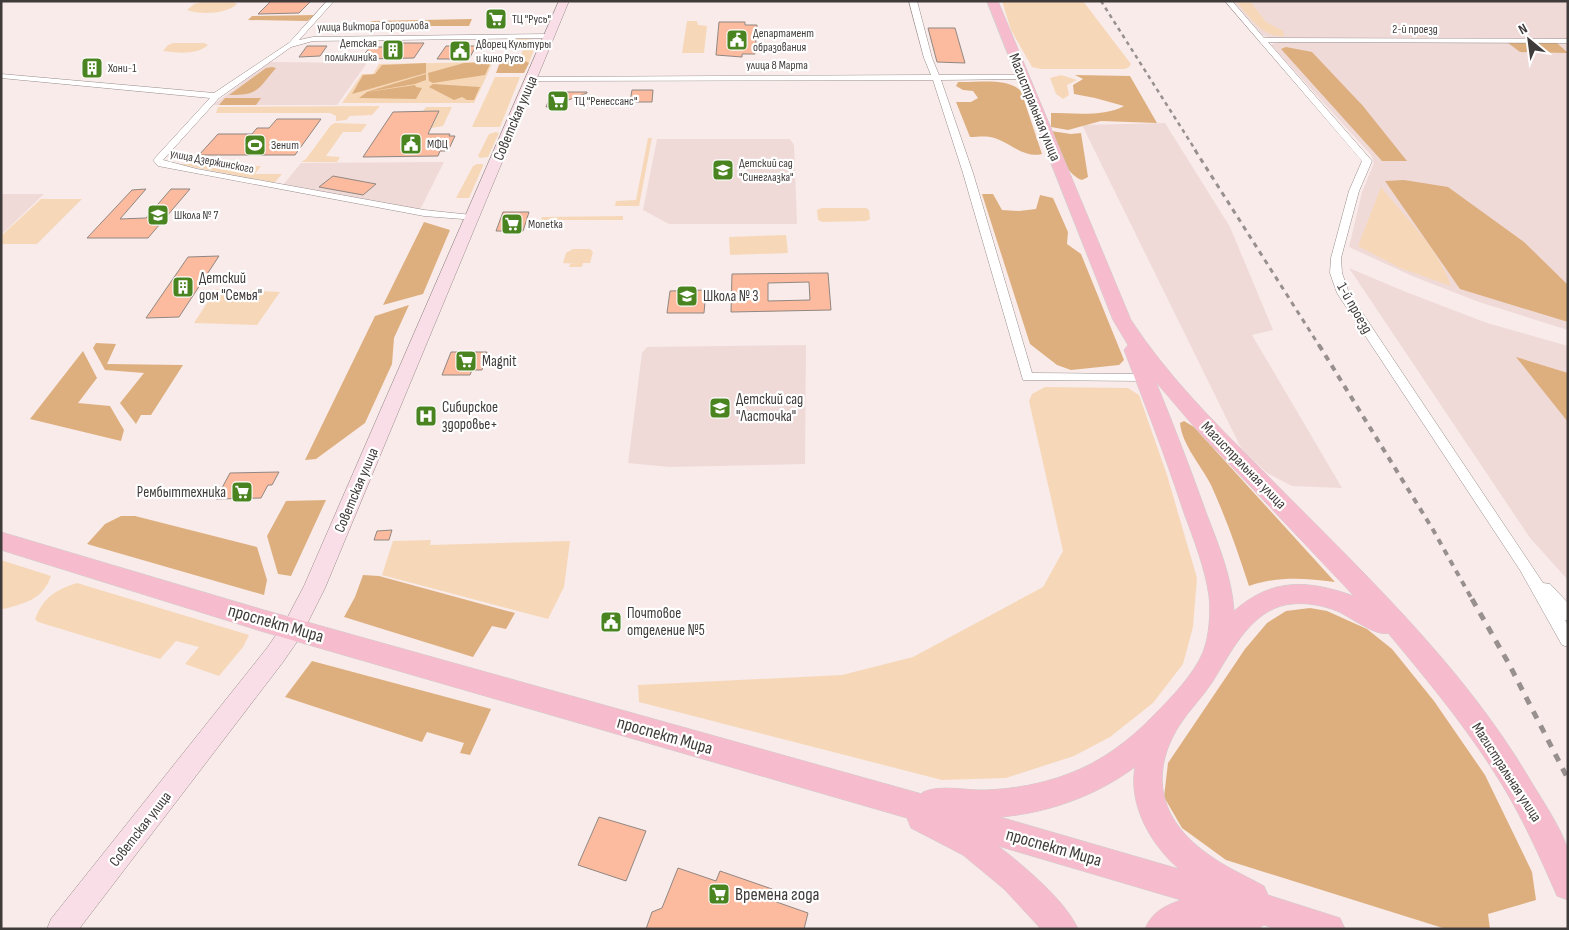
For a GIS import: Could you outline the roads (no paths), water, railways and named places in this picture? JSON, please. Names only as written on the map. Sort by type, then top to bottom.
[{"type":"main road","name":"Советская улица","points":[[61,929],[257,679],[293,629],[314,588],[564,1]]},
{"type":"main road","name":"Магистральная улица","points":[[992,1],[1122,320],[1146,357],[1182,400],[1418,651],[1466,709],[1518,785],[1539,821],[1568,885]]},
{"type":"main road","points":[[1122,320],[1174,452],[1214,566],[1221,597],[1222,617],[1216,652]]},
{"type":"main road","name":"проспект Мира","points":[[1,541],[293,629],[876,795],[1329,929]]},
{"type":"main road","points":[[876,795],[974,805],[1013,802],[1044,796],[1082,783],[1109,770],[1138,748],[1173,713],[1192,690],[1216,652],[1239,622],[1267,600],[1283,595],[1319,594],[1351,605],[1384,624],[1418,651]]},
{"type":"main road","points":[[1173,713],[1155,746],[1148,770],[1147,787],[1152,808],[1162,829],[1181,851],[1205,871],[1293,918]]},
{"type":"main road","points":[[876,795],[973,845],[1015,878],[1062,929]]},
{"type":"main road","points":[[1161,929],[1180,916],[1205,912],[1293,918]]},
{"type":"street","points":[[288,45],[306,30],[331,1]]},
{"type":"street","points":[[913,1],[928,58],[968,173],[1027,377],[1144,378]]},
{"type":"street","name":"1-й проезд","points":[[1228,1],[1360,150],[1367,161],[1354,191],[1336,258],[1336,273],[1343,293],[1525,566],[1568,640]]},
{"type":"street","name":"улица Виктора Городилова","points":[[216,96],[288,45],[313,39],[549,36]]},
{"type":"street","name":"2-й проезд","points":[[1262,40],[1568,41]]},
{"type":"street","points":[[1,76],[216,96]]},
{"type":"street","name":"улица 8 Марта","points":[[531,79],[1023,77]]},
{"type":"street","name":"улица Дзержинского","points":[[216,96],[160,156],[158,162],[197,172],[386,206],[472,218]]},
{"type":"street","name":"1-й проезд","points":[[1525,566],[1568,614]]},
{"type":"railway","points":[[1101,1],[1196,151]]},
{"type":"railway","points":[[1195,150],[1320,347]]},
{"type":"railway","points":[[1319,345],[1432,528],[1473,601]]},
{"type":"railway","points":[[1472,599],[1509,664],[1568,779]]},
{"type":"place","name":"ТЦ \"Русь\"","points":[[496,19]]},
{"type":"place","name":"Департамент образования","points":[[737,40]]},
{"type":"place","name":"Детская поликлиника","points":[[393,50]]},
{"type":"place","name":"Дворец Культуры и кино Русь","points":[[460,51]]},
{"type":"place","name":"Хони-1","points":[[92,68]]},
{"type":"place","name":"ТЦ \"Ренессанс\"","points":[[558,101]]},
{"type":"place","name":"МФЦ","points":[[411,144]]},
{"type":"place","name":"Зенит","points":[[255,145]]},
{"type":"place","name":"Детский сад \"Синеглазка\"","points":[[723,170]]},
{"type":"place","name":"Школа № 7","points":[[158,215]]},
{"type":"place","name":"Monetka","points":[[512,224]]},
{"type":"place","name":"Детский дом \"Семья\"","points":[[183,287]]},
{"type":"place","name":"Школа № 3","points":[[687,296]]},
{"type":"place","name":"Magnit","points":[[466,361]]},
{"type":"place","name":"Детский сад \"Ласточка\"","points":[[720,408]]},
{"type":"place","name":"Сибирское здоровье+","points":[[426,416]]},
{"type":"place","name":"Рембыттехника","points":[[242,492]]},
{"type":"place","name":"Почтовое отделение №5","points":[[611,622]]},
{"type":"place","name":"Времена года","points":[[719,894]]}]
